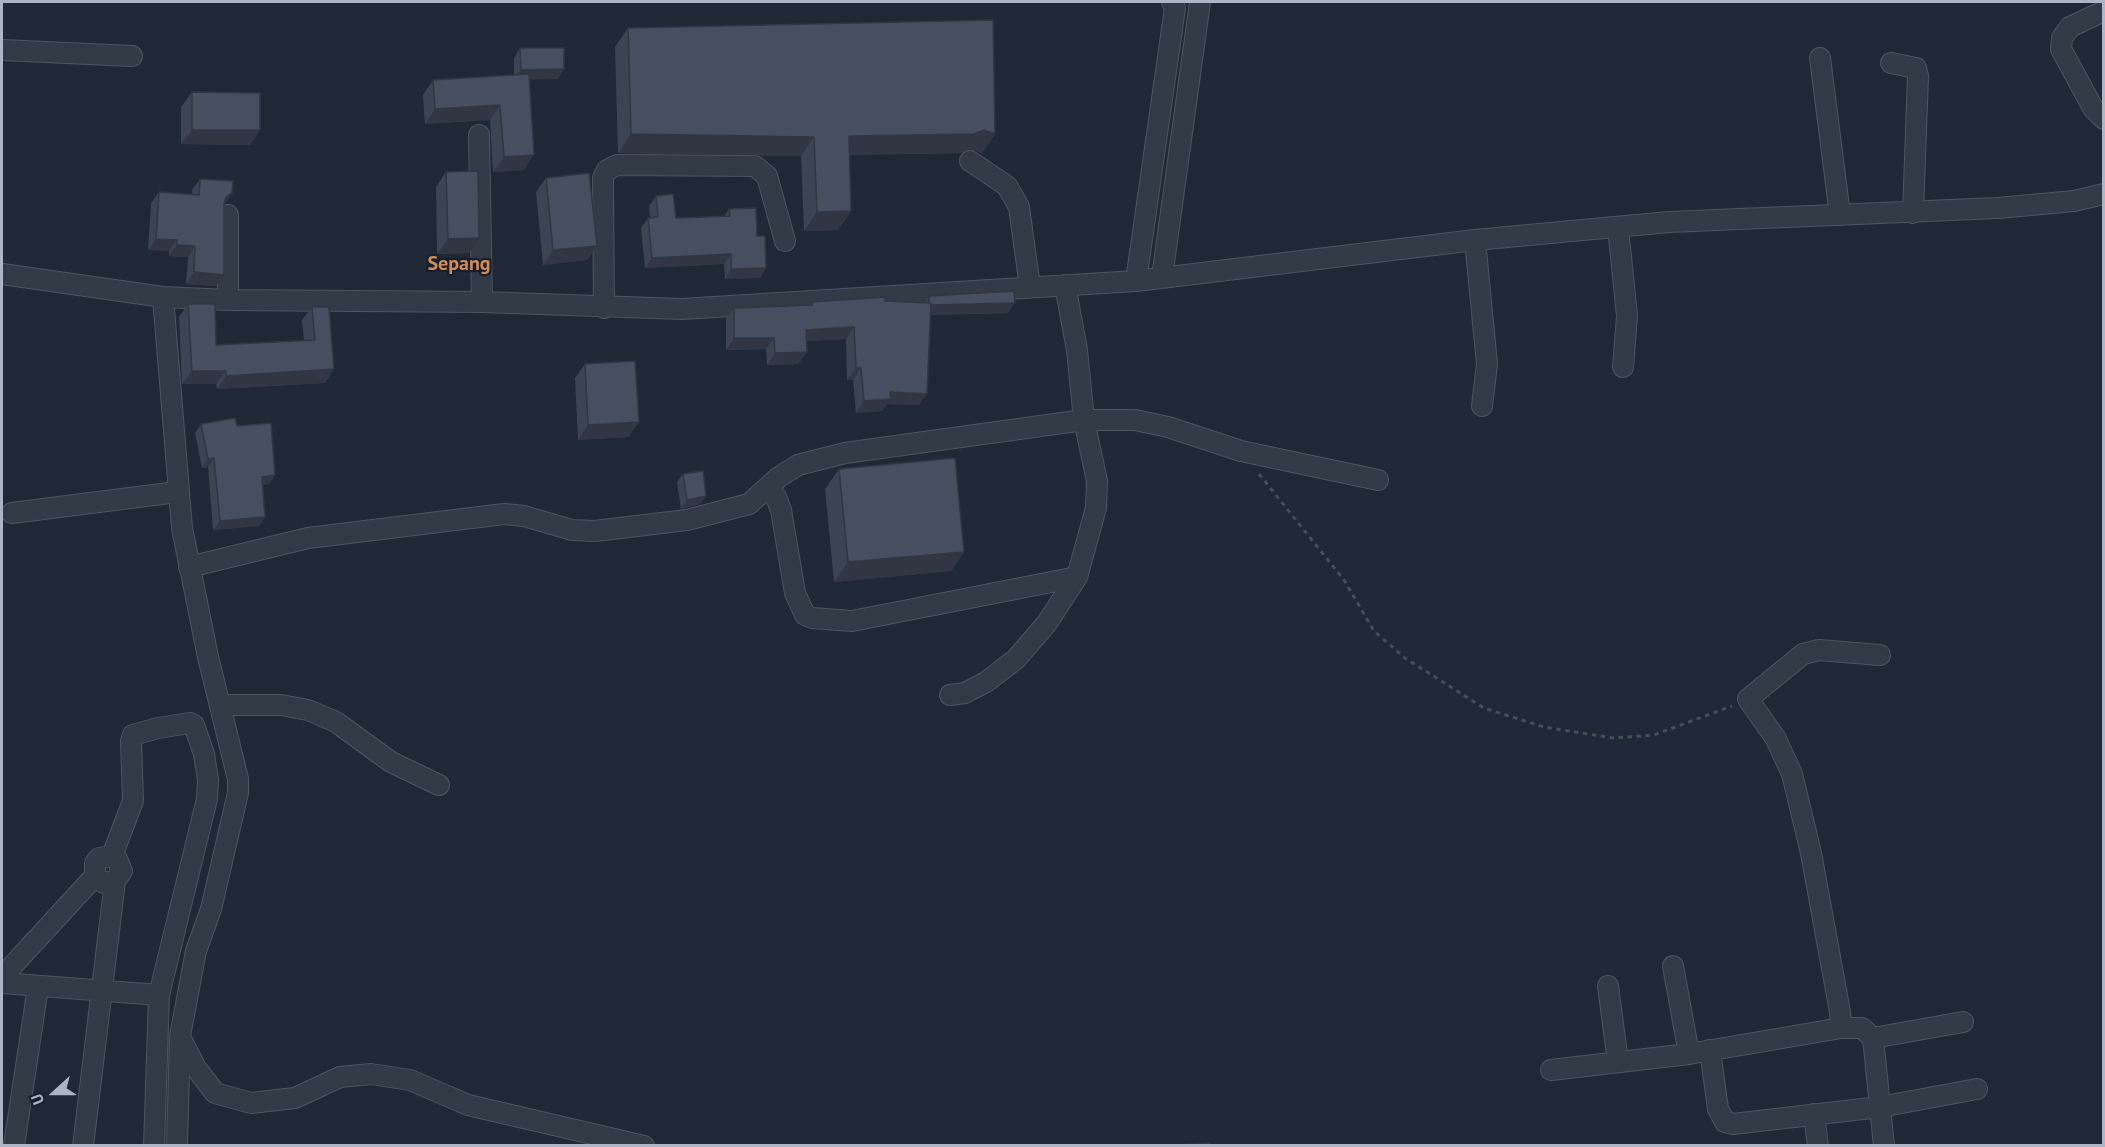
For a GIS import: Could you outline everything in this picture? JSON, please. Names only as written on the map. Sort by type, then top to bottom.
[{"type":"street","points":[[1136,281],[1175,8],[1172,2]]},
{"type":"street","points":[[1162,278],[1200,2]]},
{"type":"street","points":[[2103,11],[2070,27],[2062,38],[2061,49],[2093,108],[2103,119]]},
{"type":"street","points":[[1170,46],[1194,48]]},
{"type":"street","points":[[2,50],[132,56]]},
{"type":"street","points":[[1820,58],[1840,215]]},
{"type":"street","points":[[1892,63],[1916,68],[1918,76],[1913,213]]},
{"type":"street","points":[[478,135],[482,302]]},
{"type":"street","points":[[970,161],[1007,186],[1019,207],[1030,287]]},
{"type":"street","points":[[604,308],[603,178],[607,170],[617,165],[755,166],[767,176],[785,241]]},
{"type":"street","points":[[2,274],[163,297],[228,300],[482,302],[682,309],[1136,281],[1475,240],[1618,227],[2019,206],[2074,201],[2103,194]]},
{"type":"street","points":[[1148,198],[1173,199]]},
{"type":"street","points":[[228,215],[228,300]]},
{"type":"street","points":[[1618,227],[1627,316],[1623,367]]},
{"type":"street","points":[[1475,240],[1486,353],[1482,406]]},
{"type":"street","points":[[950,695],[965,693],[986,682],[1016,659],[1047,623],[1077,577],[1096,508],[1096,481],[1084,420],[1077,350],[1065,285]]},
{"type":"street","points":[[163,297],[177,492],[207,657],[236,767],[238,793],[211,909],[196,951],[180,1036],[177,1146]]},
{"type":"street","points":[[189,567],[308,538],[504,514],[524,516],[572,530],[594,531],[687,520],[749,504],[768,490],[779,477],[798,465],[845,453],[1084,420],[1135,420],[1168,427],[1241,452],[1378,480]]},
{"type":"street","points":[[768,490],[776,497],[781,510],[795,593],[805,615],[812,618],[852,621],[1077,577]]},
{"type":"street","points":[[12,513],[177,492]]},
{"type":"street","points":[[1841,1028],[1840,1011],[1813,864],[1792,774],[1776,739],[1748,699],[1803,654],[1819,650],[1881,655]]},
{"type":"street","points":[[221,705],[281,705],[308,710],[336,722],[391,762],[439,785]]},
{"type":"street","points":[[112,856],[133,801],[131,741],[133,735],[158,728],[190,723],[194,725],[204,754],[208,780],[207,799],[159,995],[154,1146]]},
{"type":"street","points":[[2,977],[95,876],[94,863],[106,855],[117,860],[122,871],[116,881],[83,1146]]},
{"type":"street","points":[[95,876],[104,883],[116,881]]},
{"type":"street","points":[[1673,966],[1689,1054]]},
{"type":"street","points":[[2,983],[159,995]]},
{"type":"street","points":[[1608,986],[1618,1062]]},
{"type":"street","points":[[14,1146],[38,987]]},
{"type":"street","points":[[1873,1038],[1963,1022]]},
{"type":"street","points":[[1551,1070],[1689,1054],[1841,1028],[1862,1028],[1873,1038],[1884,1146]]},
{"type":"street","points":[[180,1036],[196,1068],[215,1093],[251,1103],[295,1098],[340,1077],[371,1074],[410,1080],[468,1105],[644,1146]]},
{"type":"street","points":[[1710,1050],[1718,1109],[1725,1122],[1733,1124],[1880,1107],[1977,1089]]},
{"type":"street","points":[[1814,1114],[1818,1146]]},
{"type":"path","points":[[1241,452],[1344,580],[1374,631],[1405,658],[1484,708],[1544,728],[1613,738],[1654,735],[1748,699]]},
{"type":"building","points":[[993,20],[995,134],[984,130],[974,134],[849,136],[851,211],[817,212],[814,137],[631,134],[628,28]]},
{"type":"building","points":[[520,48],[564,48],[564,69],[521,70]]},
{"type":"building","points":[[529,74],[534,155],[504,157],[500,105],[435,109],[433,80]]},
{"type":"building","points":[[192,92],[260,93],[260,130],[192,130]]},
{"type":"building","points":[[478,171],[479,238],[448,239],[446,172]]},
{"type":"building","points":[[589,173],[597,246],[553,250],[546,178]]},
{"type":"building","points":[[200,179],[233,181],[232,193],[226,197],[224,204],[224,275],[194,272],[195,246],[177,245],[177,240],[156,239],[159,192],[199,195]]},
{"type":"building","points":[[673,194],[676,218],[730,216],[729,209],[756,208],[757,236],[765,236],[766,268],[731,269],[731,254],[652,258],[648,218],[658,217],[656,196]]},
{"type":"building","points":[[1014,291],[1015,303],[930,305],[929,303],[929,296]]},
{"type":"building","points":[[885,297],[885,301],[931,303],[927,394],[890,392],[891,399],[864,401],[861,368],[856,368],[854,327],[806,330],[807,352],[775,353],[774,338],[734,338],[734,308],[812,305],[812,302]]},
{"type":"building","points":[[188,304],[215,304],[216,345],[315,340],[312,307],[329,307],[334,369],[226,376],[226,371],[192,371]]},
{"type":"building","points":[[635,361],[639,422],[588,425],[585,364]]},
{"type":"building","points":[[235,418],[237,426],[271,423],[275,475],[262,477],[265,517],[220,521],[214,458],[208,459],[201,424]]},
{"type":"building","points":[[955,458],[964,552],[848,562],[839,469]]},
{"type":"building","points":[[703,471],[706,496],[687,500],[683,474]]},
{"type":"building","points":[[1210,1143],[1210,1146],[1178,1146],[1178,1145]]},
{"type":"district","name":"Sepang","points":[[459,264]]}]
